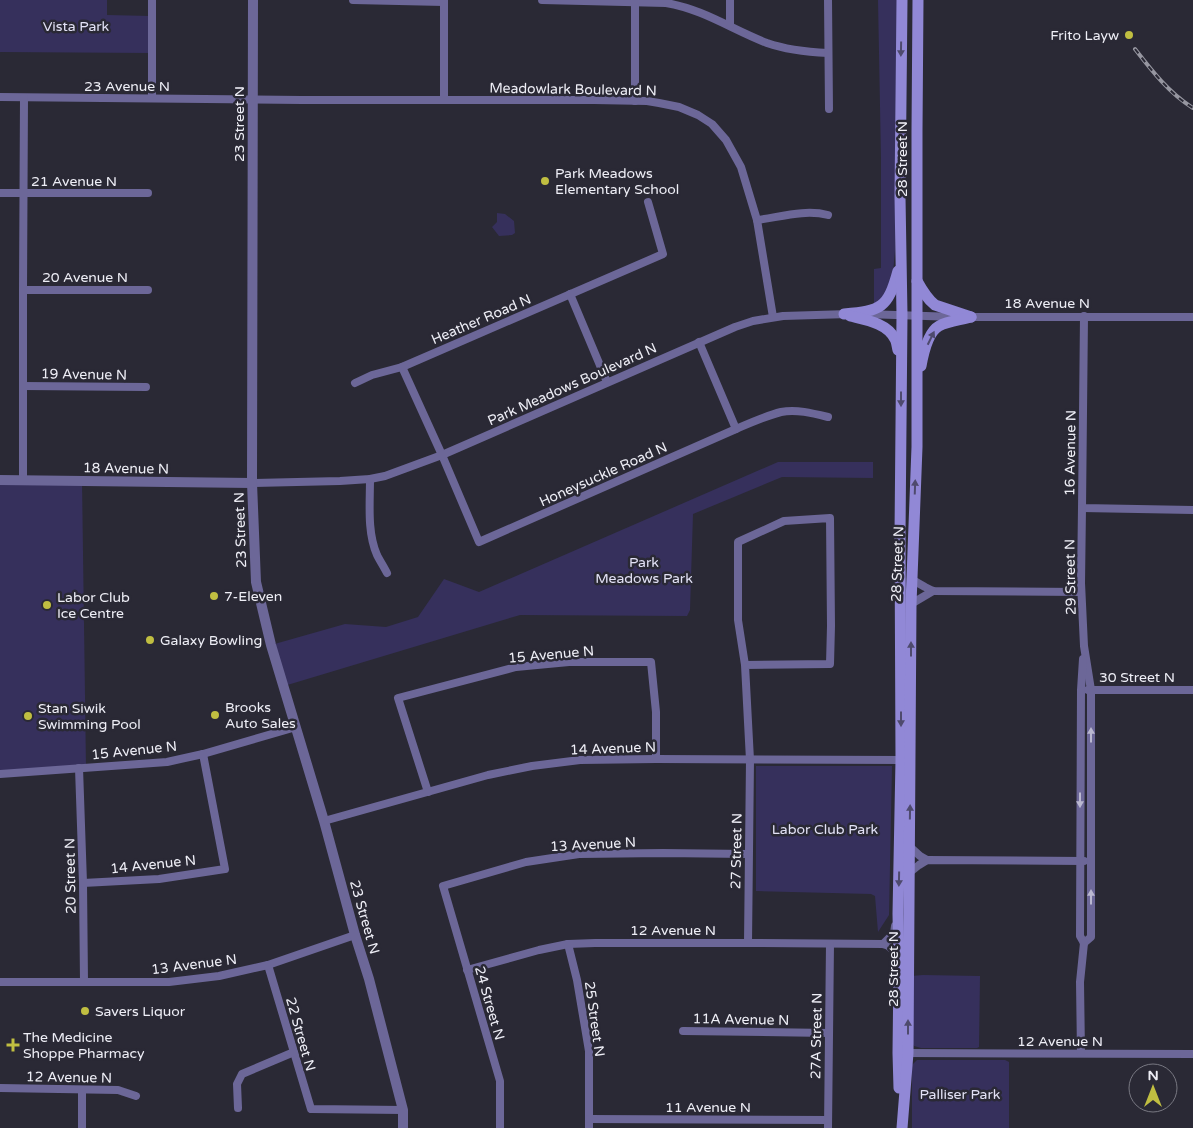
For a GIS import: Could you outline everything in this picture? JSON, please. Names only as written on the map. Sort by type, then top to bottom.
[{"type":"main road","name":"28 Street N","points":[[901,1128],[909,873],[900,525],[902,0]]},
{"type":"main road","name":"28 Street N","points":[[903,1053],[898,914],[906,760],[916,447],[918,0]]},
{"type":"main road","points":[[900,197],[909,266],[909,296],[917,316]]},
{"type":"main road","points":[[844,314],[862,313],[876,309],[888,300],[902,256]]},
{"type":"main road","points":[[917,280],[930,301],[971,317]]},
{"type":"main road","points":[[844,314],[879,324],[889,331],[896,339],[901,372]]},
{"type":"main road","points":[[902,315],[908,325],[912,371],[912,423],[916,447]]},
{"type":"main road","points":[[917,384],[924,353],[932,334],[938,326],[971,317]]},
{"type":"street","points":[[152,0],[152,98]]},
{"type":"street","name":"23 Street N","points":[[253,0],[252,482],[258,595],[369,979],[403,1110],[402,1128]]},
{"type":"street","points":[[353,0],[444,1],[444,100]]},
{"type":"street","points":[[542,0],[635,1],[678,5],[705,14],[779,47],[803,52],[828,53]]},
{"type":"street","points":[[730,0],[730,25]]},
{"type":"street","points":[[828,0],[829,109]]},
{"type":"street","points":[[635,1],[635,101]]},
{"type":"street","name":"23 Avenue N","points":[[0,97],[253,99]]},
{"type":"street","points":[[24,98],[24,480]]},
{"type":"street","name":"Meadowlark Boulevard N","points":[[253,99],[635,101],[659,103],[686,110],[712,124],[720,131],[733,150],[741,167],[757,220],[773,317]]},
{"type":"street","name":"21 Avenue N","points":[[0,194],[148,193]]},
{"type":"street","name":"Heather Road N","points":[[355,383],[372,375],[402,367],[663,254],[648,202]]},
{"type":"street","points":[[757,220],[807,212],[818,212],[828,215]]},
{"type":"street","name":"20 Avenue N","points":[[23,290],[148,290]]},
{"type":"street","points":[[570,294],[608,382]]},
{"type":"street","name":"Park Meadows Boulevard N","points":[[252,482],[326,482],[370,479],[395,473],[442,455],[735,327],[773,317],[844,314],[902,315]]},
{"type":"street","name":"18 Avenue N","points":[[902,315],[971,317],[1193,317]]},
{"type":"street","name":"16 Avenue N","points":[[1084,316],[1082,508],[1193,510]]},
{"type":"street","points":[[700,342],[736,429]]},
{"type":"street","points":[[402,367],[442,455]]},
{"type":"street","name":"19 Avenue N","points":[[23,386],[146,387]]},
{"type":"street","name":"Honeysuckle Road N","points":[[442,455],[480,542],[736,429],[772,415],[782,412],[802,412],[828,417]]},
{"type":"street","points":[[370,479],[372,540],[377,555],[387,573]]},
{"type":"street","name":"18 Avenue N","points":[[0,480],[252,482]]},
{"type":"street","name":"29 Street N","points":[[1082,508],[1081,592],[1084,646]]},
{"type":"street","name":"27 Street N","points":[[745,665],[830,664],[830,518],[784,521],[738,542],[738,618],[745,665],[750,760],[748,943]]},
{"type":"street","points":[[911,579],[933,591],[1081,592]]},
{"type":"street","points":[[911,604],[933,591]]},
{"type":"street","points":[[1081,1053],[1080,982],[1084,943],[1080,936],[1081,690],[1084,646]]},
{"type":"street","points":[[1084,646],[1091,690],[1091,937],[1084,943]]},
{"type":"street","name":"15 Avenue N","points":[[428,792],[398,698],[516,667],[569,662],[651,662],[656,712],[656,759]]},
{"type":"street","name":"30 Street N","points":[[1081,690],[1193,690]]},
{"type":"street","name":"15 Avenue N","points":[[0,774],[167,762],[296,727]]},
{"type":"street","name":"14 Avenue N","points":[[83,883],[159,879],[225,869],[202,754]]},
{"type":"street","name":"14 Avenue N","points":[[324,821],[488,775],[532,766],[580,760],[906,760]]},
{"type":"street","name":"20 Street N","points":[[79,768],[84,982]]},
{"type":"street","points":[[909,846],[927,860],[1091,861]]},
{"type":"street","name":"13 Avenue N","points":[[443,886],[526,862],[580,854],[748,854]]},
{"type":"street","points":[[909,873],[927,860]]},
{"type":"street","name":"24 Street N","points":[[443,886],[500,1081],[500,1128]]},
{"type":"street","points":[[898,914],[894,933],[883,944],[886,944],[894,951],[899,967]]},
{"type":"street","name":"13 Avenue N","points":[[0,982],[169,982],[218,976],[268,965],[355,935]]},
{"type":"street","name":"12 Avenue N","points":[[468,970],[568,944],[883,944]]},
{"type":"street","name":"25 Street N","points":[[568,944],[577,980],[589,1051],[589,1128]]},
{"type":"street","name":"27A Street N","points":[[828,1124],[830,944]]},
{"type":"street","name":"22 Street N","points":[[268,965],[310,1109],[403,1110]]},
{"type":"street","name":"11A Avenue N","points":[[683,1031],[829,1032]]},
{"type":"street","points":[[238,1108],[237,1084],[242,1074],[294,1052]]},
{"type":"street","name":"12 Avenue N","points":[[903,1053],[1193,1054]]},
{"type":"street","name":"12 Avenue N","points":[[0,1088],[118,1090],[136,1096]]},
{"type":"street","points":[[82,1090],[82,1128]]},
{"type":"street","name":"11 Avenue N","points":[[589,1119],[828,1124]]},
{"type":"green space","name":"Vista Park","points":[[0,0],[107,0],[107,15],[151,16],[151,53],[0,52]]},
{"type":"green space","points":[[878,0],[898,0],[895,251],[893,273],[888,293],[874,304],[874,269],[881,268]]},
{"type":"green space","points":[[497,213],[505,214],[514,221],[515,233],[499,236],[492,227],[497,222]]},
{"type":"green space","name":"Park Meadows Park","points":[[778,462],[873,462],[873,478],[782,477],[693,514],[690,610],[687,616],[520,615],[284,686],[271,645],[345,624],[386,627],[418,617],[444,579],[479,592]]},
{"type":"green space","points":[[0,480],[82,481],[86,768],[0,774]]},
{"type":"green space","name":"Labor Club Park","points":[[756,766],[892,766],[889,915],[878,932],[875,896],[871,894],[756,891]]},
{"type":"green space","name":"Palliser Park","points":[[911,976],[980,976],[979,1047],[921,1048],[914,1046],[911,1041]]},
{"type":"green space","name":"Palliser Park","points":[[917,1060],[1005,1060],[1009,1062],[1009,1128],[912,1128],[912,1065]]},
{"type":"railway","points":[[1135,49],[1169,89],[1193,108]]},
{"type":"place","name":"Frito Layw","points":[[1129,35]]},
{"type":"place","name":"Park Meadows Elementary School","points":[[545,181]]},
{"type":"place","name":"7-Eleven","points":[[214,596]]},
{"type":"place","name":"Labor Club Ice Centre","points":[[47,605]]},
{"type":"place","name":"Galaxy Bowling","points":[[150,640]]},
{"type":"place","name":"Brooks Auto Sales","points":[[215,715]]},
{"type":"place","name":"Stan Siwik Swimming Pool","points":[[28,716]]},
{"type":"place","name":"Savers Liquor","points":[[85,1011]]},
{"type":"place","name":"The Medicine Shoppe Pharmacy","points":[[13,1045]]}]
